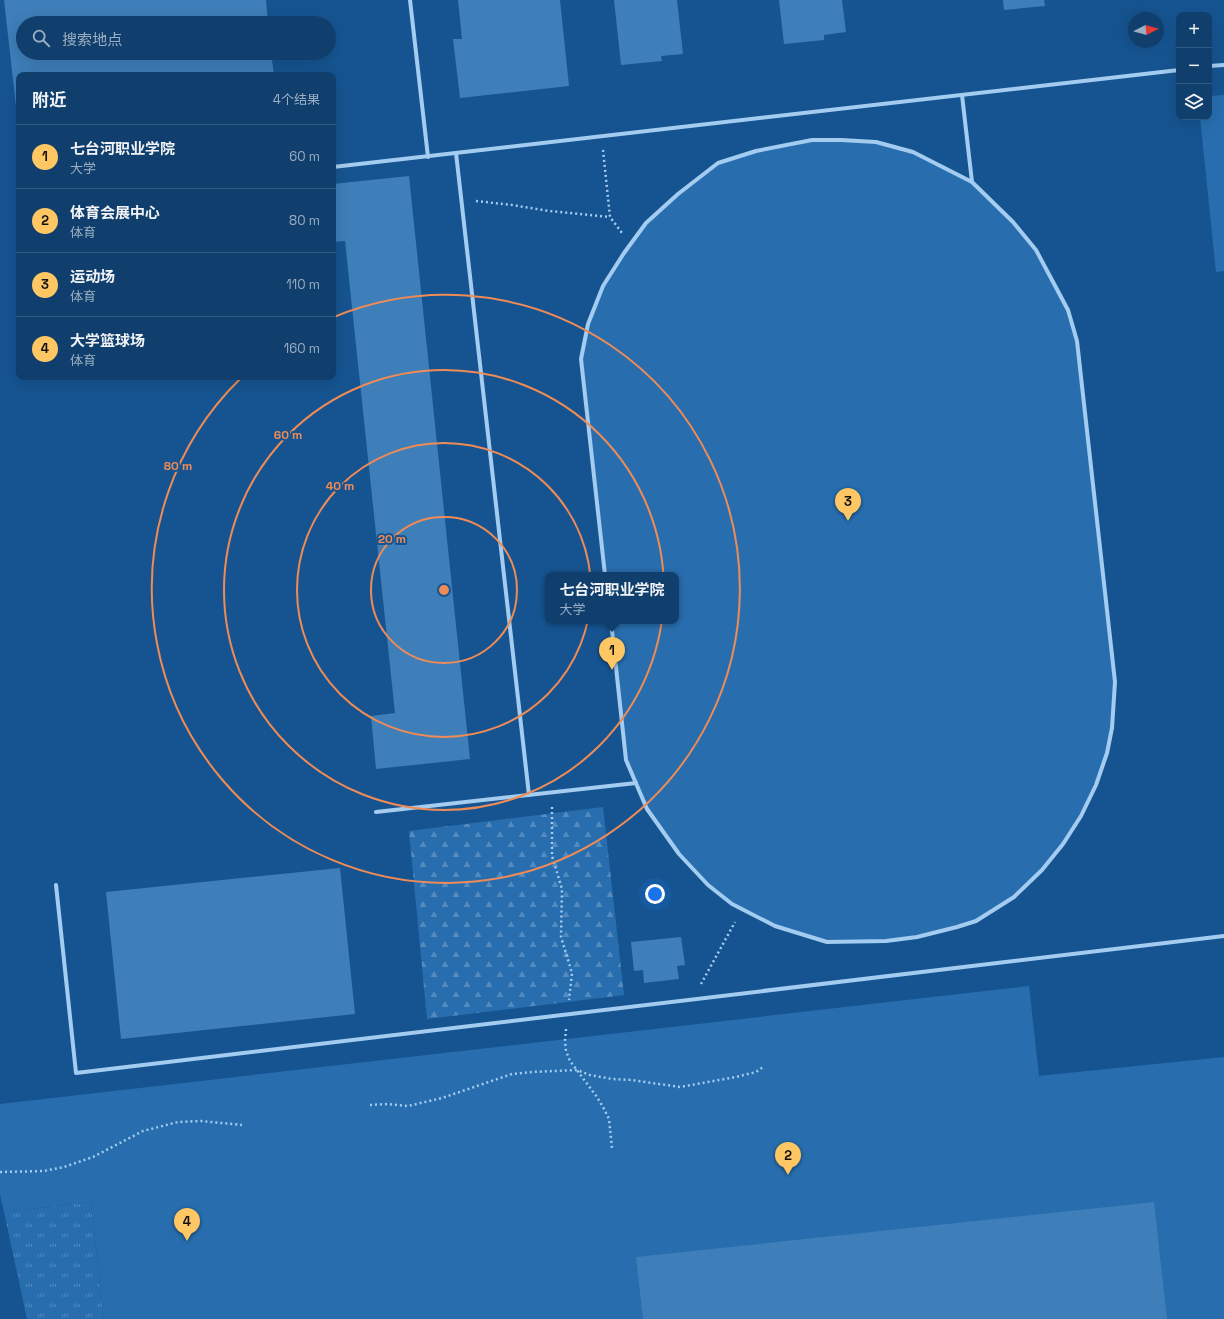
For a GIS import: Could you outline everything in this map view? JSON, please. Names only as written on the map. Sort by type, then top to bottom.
[{"type":"street","points":[[410,0],[428,157]]},
{"type":"street","points":[[1212,66],[1224,65]]},
{"type":"street","points":[[336,168],[1176,70]]},
{"type":"street","points":[[962,95],[972,182]]},
{"type":"street","points":[[605,572],[581,360],[588,324],[603,286],[646,223],[678,194],[718,163],[756,151],[812,140],[876,142],[913,152],[972,182],[1013,222],[1036,250],[1068,310],[1076,341],[1115,682],[1112,728],[1107,753],[1096,785],[1081,816],[1063,844],[1042,870],[1014,897],[976,921],[917,937],[886,942],[827,942],[775,926],[732,904],[708,884],[678,854],[648,808],[626,760],[611,624]]},
{"type":"street","points":[[456,153],[530,794]]},
{"type":"street","points":[[376,812],[636,783]]},
{"type":"street","points":[[56,885],[76,1073],[1224,936]]},
{"type":"path","points":[[602,136],[610,217],[630,245]]},
{"type":"path","points":[[461,200],[610,217]]},
{"type":"path","points":[[552,792],[552,856],[562,889],[561,937],[572,973],[567,1014],[565,1041],[566,1051],[570,1061],[596,1097],[609,1119],[612,1148]]},
{"type":"path","points":[[693,999],[717,953],[743,910]]},
{"type":"path","points":[[370,1104],[408,1106],[442,1098],[512,1074],[577,1070],[590,1075],[680,1087],[736,1077],[756,1072],[763,1067]]},
{"type":"path","points":[[0,1172],[44,1171],[64,1166],[93,1157],[142,1131],[178,1122],[201,1121],[242,1125]]},
{"type":"green space","points":[[1224,95],[1224,271],[1216,272],[1200,120],[1212,120],[1212,96]]},
{"type":"green space","points":[[812,140],[876,142],[913,152],[972,182],[990,199],[1036,250],[1068,310],[1077,341],[1115,682],[1112,728],[1107,753],[1081,816],[1042,870],[1014,897],[976,921],[957,927],[886,941],[827,942],[775,926],[732,904],[708,885],[679,854],[647,809],[626,760],[611,624],[679,624],[679,572],[605,572],[581,359],[588,324],[603,286],[646,223],[678,194],[718,163],[756,151]]},
{"type":"green space","points":[[603,807],[624,995],[427,1019],[409,831]]},
{"type":"green space","points":[[1029,986],[1039,1076],[1224,1057],[1224,1319],[104,1319],[91,1202],[4,1212],[0,1195],[0,1104]]},
{"type":"green space","points":[[91,1202],[104,1319],[27,1319],[4,1212]]},
{"type":"building","points":[[4,0],[266,0],[267,16],[16,16],[16,60],[272,60],[274,72],[16,72],[16,106]]},
{"type":"building","points":[[458,0],[560,0],[569,86],[460,98],[453,39],[462,39]]},
{"type":"building","points":[[614,0],[677,0],[683,54],[661,56],[662,61],[621,65]]},
{"type":"building","points":[[779,0],[842,0],[846,32],[824,35],[824,40],[784,44]]},
{"type":"building","points":[[1003,0],[1044,0],[1045,6],[1004,10]]},
{"type":"building","points":[[409,176],[470,759],[376,769],[371,716],[395,713],[345,241],[336,242],[336,184]]},
{"type":"building","points":[[340,868],[355,1014],[121,1039],[106,892]]},
{"type":"building","points":[[681,937],[685,965],[677,966],[679,979],[644,983],[643,970],[634,971],[631,942]]},
{"type":"building","points":[[1154,1202],[1167,1319],[643,1319],[636,1257]]},
{"type":"place","name":"运动场","points":[[848,521]]},
{"type":"place","name":"七台河职业学院","points":[[612,670]]},
{"type":"place","name":"体育会展中心","points":[[788,1175]]},
{"type":"place","name":"大学篮球场","points":[[187,1241]]}]
